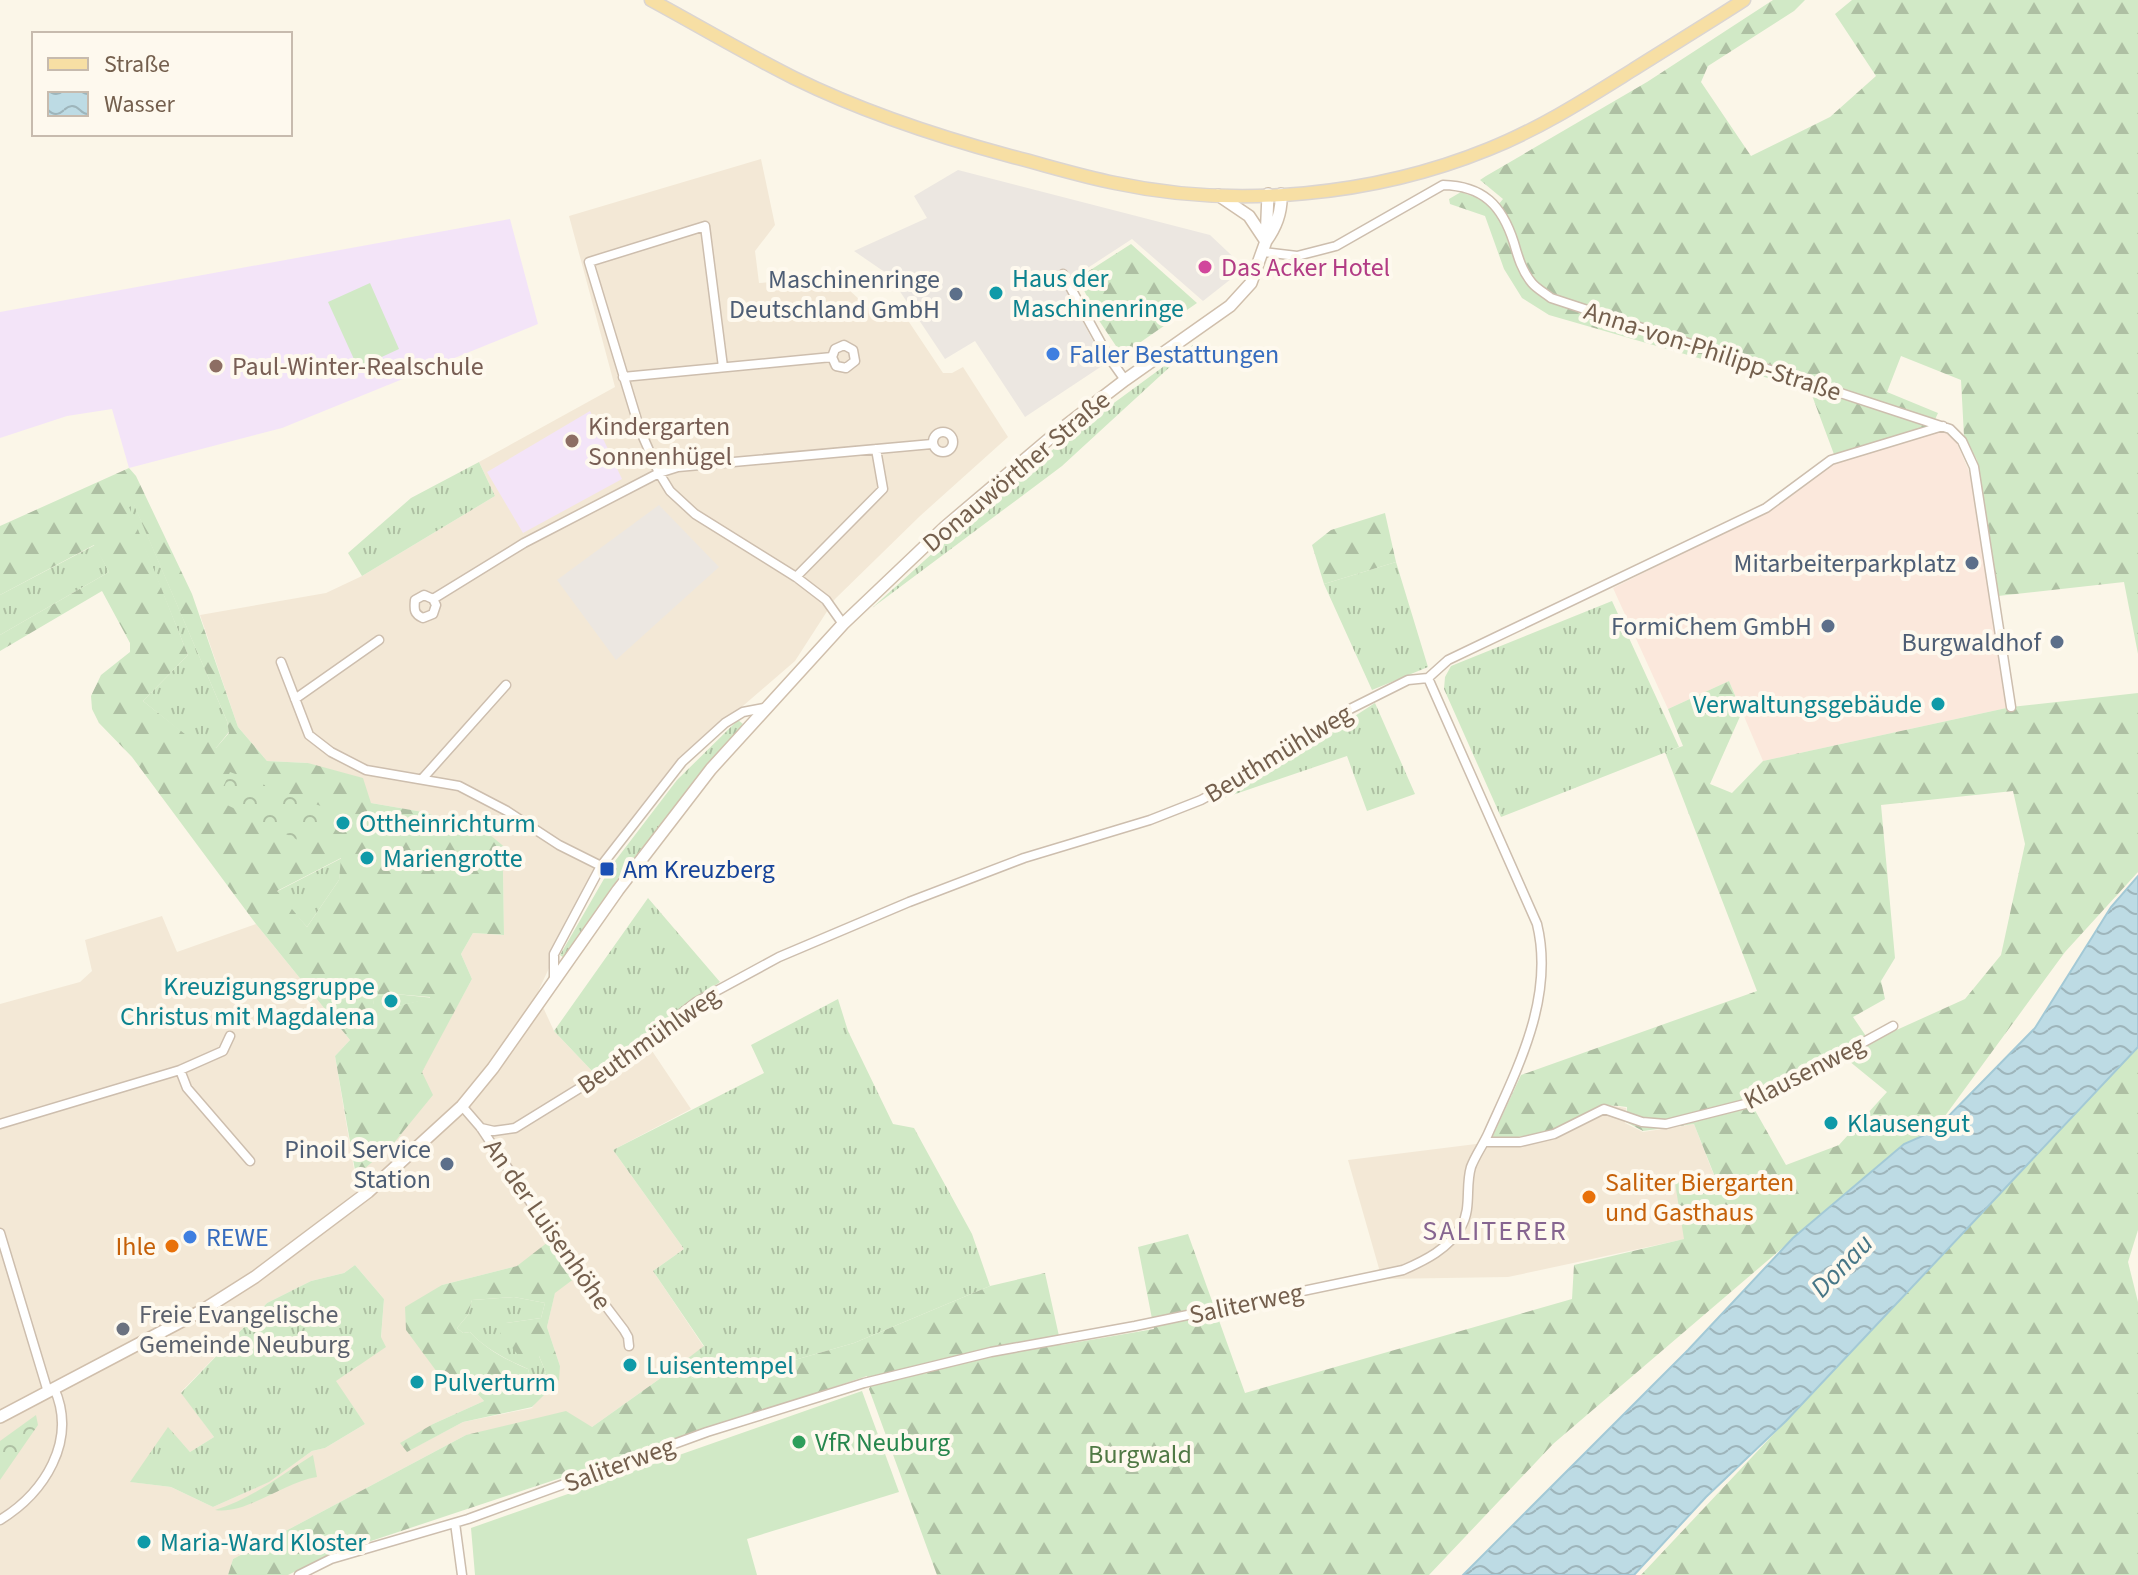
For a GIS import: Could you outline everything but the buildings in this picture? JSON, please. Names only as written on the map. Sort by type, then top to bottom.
[{"type":"main road","points":[[651,0],[795,78],[856,105],[952,140],[1117,184],[1217,194],[1275,194],[1377,182],[1435,168],[1490,149],[1571,108],[1744,0]]},
{"type":"main road","points":[[1217,194],[1249,216],[1265,246]]},
{"type":"main road","name":"Donauwörther Straße","points":[[0,1417],[212,1305],[255,1277],[368,1192],[462,1106],[493,1068],[618,890],[702,781],[764,708],[843,624],[945,527],[1056,433],[1230,306],[1251,283],[1265,246],[1275,194]]},
{"type":"street","name":"Anna-von-Philipp-Straße","points":[[1265,246],[1297,256],[1336,246],[1443,185],[1463,185],[1477,190],[1499,209],[1522,269],[1533,284],[1551,298],[1943,426]]},
{"type":"street","points":[[723,367],[705,226],[589,262],[640,430],[670,491],[695,514],[796,577],[826,600],[843,624]]},
{"type":"street","points":[[1063,274],[1108,356],[1125,380]]},
{"type":"street","points":[[623,377],[832,357]]},
{"type":"street","points":[[1943,426],[1962,441],[1974,467],[2011,707]]},
{"type":"street","name":"Beuthmühlweg","points":[[481,1128],[494,1131],[515,1128],[609,1070],[696,1002],[779,957],[1024,858],[1150,820],[1201,800],[1249,774],[1346,711],[1408,680],[1428,678],[1448,660],[1766,508],[1831,460],[1943,426]]},
{"type":"street","points":[[433,599],[524,543],[659,473],[678,467],[932,444]]},
{"type":"street","points":[[796,577],[883,489],[876,449]]},
{"type":"street","points":[[295,699],[379,640]]},
{"type":"street","points":[[281,662],[309,735],[331,752],[366,770],[459,786],[601,866]]},
{"type":"street","name":"Saliterweg","points":[[299,1575],[331,1559],[455,1523],[707,1432],[864,1383],[991,1352],[1135,1326],[1403,1270],[1440,1251],[1462,1225],[1469,1204],[1471,1168],[1485,1142],[1534,1022],[1543,950],[1537,924],[1428,678]]},
{"type":"street","points":[[423,778],[506,685]]},
{"type":"street","name":"Donauwörther Straße","points":[[554,980],[554,954],[601,866],[682,762],[725,723],[743,712],[764,708]]},
{"type":"street","name":"Klausenweg","points":[[1485,1142],[1520,1142],[1554,1134],[1604,1109],[1642,1122],[1666,1124],[1757,1101],[1893,1026]]},
{"type":"street","points":[[0,1124],[180,1070],[223,1051],[230,1036]]},
{"type":"street","points":[[180,1070],[187,1088],[250,1161]]},
{"type":"street","name":"An der Luisenhöhe","points":[[462,1106],[481,1128],[555,1239],[628,1337],[629,1346]]},
{"type":"street","points":[[0,1233],[51,1390],[62,1409],[61,1438],[43,1482],[31,1497],[0,1520]]},
{"type":"street","points":[[455,1523],[462,1575]]},
{"type":"shaded area","points":[[761,159],[775,225],[755,251],[759,283],[836,278],[873,312],[899,307],[943,373],[952,373],[963,367],[1008,437],[920,516],[835,599],[795,661],[672,767],[592,875],[537,994],[554,1031],[592,1071],[642,1036],[691,1109],[613,1150],[684,1249],[653,1271],[704,1347],[592,1427],[466,1435],[233,1559],[228,1575],[0,1575],[0,1004],[80,982],[92,971],[85,940],[162,916],[177,952],[256,924],[350,1040],[335,1056],[355,1175],[421,1072],[472,979],[461,954],[473,933],[504,935],[503,870],[489,834],[423,812],[371,803],[308,763],[267,761],[238,727],[200,615],[326,593],[362,576],[495,496],[479,462],[615,387],[569,216]],"holes":[[[355,1265],[384,1299],[381,1338],[357,1367],[335,1381],[365,1424],[325,1448],[312,1451],[268,1482],[213,1507],[171,1487],[131,1482],[168,1428],[190,1452],[214,1437],[181,1392],[267,1303],[311,1281],[344,1273]],[[517,1266],[555,1292],[547,1327],[560,1366],[532,1408],[463,1422],[406,1452],[433,1424],[484,1401],[461,1376],[442,1285]]]},
{"type":"shaded area","points":[[958,170],[1210,235],[1245,268],[1203,301],[1132,239],[1063,284],[1105,364],[1025,417],[975,341],[945,359],[889,275],[854,251],[927,218],[914,196]]},
{"type":"shaded area","name":"Paul-Winter-Realschule","points":[[510,219],[538,324],[282,428],[129,468],[112,409],[67,416],[0,438],[0,312]]},
{"type":"shaded area","name":"Kindergarten Sonnenhügel","points":[[590,411],[622,479],[523,533],[487,472]]},
{"type":"shaded area","name":"FormiChem GmbH","points":[[1932,426],[1944,431],[1957,443],[1981,512],[2011,707],[1763,761],[1729,681],[1668,709],[1613,588],[1775,507],[1835,457]]},
{"type":"shaded area","points":[[659,505],[719,567],[616,660],[557,580]]},
{"type":"shaded area","points":[[1608,1105],[1626,1108],[1625,1123],[1643,1132],[1694,1124],[1715,1178],[1685,1239],[1508,1277],[1382,1279],[1348,1160],[1476,1144],[1556,1130],[1590,1110]]},
{"type":"green space","points":[[1773,0],[1805,0],[1794,11],[1708,66],[1701,82],[1751,156],[1830,117],[1876,76],[1835,14],[1852,0],[2138,0],[2138,654],[2124,582],[1998,596],[1977,460],[1964,436],[1961,380],[1901,356],[1887,392],[1938,413],[1932,426],[1835,457],[1810,390],[1549,315],[1522,298],[1504,269],[1485,216],[1450,204],[1449,199],[1461,192],[1485,201],[1494,210],[1503,199],[1480,180],[1647,82]]},
{"type":"green space","points":[[1131,244],[1197,303],[1122,355],[1098,319],[1078,278]]},
{"type":"green space","points":[[370,283],[399,349],[358,368],[328,302]]},
{"type":"green space","points":[[1197,342],[1062,466],[872,608],[987,504],[1073,433]]},
{"type":"green space","points":[[479,462],[495,496],[362,576],[348,553],[411,498]]},
{"type":"green space","points":[[129,468],[136,476],[192,594],[238,727],[267,761],[308,763],[363,778],[371,803],[423,812],[489,834],[508,850],[503,870],[504,935],[473,933],[461,954],[472,979],[422,1072],[433,1095],[393,1144],[356,1176],[335,1056],[350,1040],[256,924],[132,757],[99,723],[92,709],[91,696],[101,675],[130,652],[130,643],[102,591],[0,651],[0,635],[109,572],[94,545],[0,595],[0,526]],"holes":[[[134,505],[227,721],[229,733],[216,748],[207,736],[195,742],[143,701],[188,655],[129,507]],[[341,858],[339,880],[307,927],[277,891]],[[395,994],[430,998],[398,1006],[373,1004],[375,996]]]},
{"type":"green space","points":[[134,504],[227,721],[229,732],[216,748],[195,743],[143,701],[188,655],[128,507]]},
{"type":"green space","points":[[1385,513],[1396,562],[1324,584],[1312,545],[1331,530]]},
{"type":"green space","points":[[95,545],[109,572],[0,635],[0,595]]},
{"type":"green space","points":[[1396,562],[1428,667],[1372,690],[1324,584]]},
{"type":"green space","points":[[1612,601],[1679,747],[1501,817],[1444,689],[1445,677],[1451,666]]},
{"type":"green space","name":"Burgwald","points":[[1729,681],[1742,712],[1710,784],[1732,793],[1763,761],[2011,707],[2138,693],[2138,872],[2065,952],[1934,1131],[1904,1144],[1553,1444],[1429,1575],[937,1575],[869,1389],[871,1385],[867,1376],[329,1555],[288,1575],[228,1575],[233,1559],[466,1435],[566,1411],[592,1427],[679,1365],[693,1379],[777,1365],[854,1343],[990,1286],[1045,1273],[1061,1345],[1154,1329],[1138,1247],[1188,1234],[1245,1393],[1572,1299],[1574,1265],[1684,1239],[1675,1183],[1715,1177],[1694,1124],[1643,1131],[1626,1122],[1627,1107],[1603,1106],[1548,1131],[1491,1140],[1521,1075],[1757,991],[1665,752],[1683,746],[1668,709]],"holes":[[[2013,791],[2025,844],[2001,955],[1965,999],[1870,1042],[1853,1017],[1885,999],[1881,981],[1895,958],[1881,805]],[[1838,1052],[1887,1092],[1839,1145],[1786,1165],[1748,1098]]]},
{"type":"green space","points":[[1375,703],[1415,794],[1367,811],[1347,756],[1212,802],[1296,754]]},
{"type":"green space","points":[[738,720],[743,724],[621,874],[564,958],[560,955],[612,865],[677,780]]},
{"type":"green space","points":[[230,772],[334,811],[310,846],[217,800]]},
{"type":"green space","points":[[342,858],[339,880],[307,927],[276,892]]},
{"type":"green space","points":[[648,898],[720,982],[592,1071],[554,1031]]},
{"type":"green space","points":[[395,994],[434,998],[398,1006],[373,1005],[374,996]]},
{"type":"green space","points":[[838,999],[848,1031],[893,1124],[914,1128],[972,1234],[990,1286],[854,1343],[777,1365],[693,1379],[679,1365],[704,1346],[653,1271],[684,1249],[613,1150],[764,1073],[751,1045]]},
{"type":"green space","points":[[2138,1047],[2138,1230],[2128,1262],[2138,1302],[2138,1575],[1641,1575]]},
{"type":"green space","points":[[548,1242],[575,1278],[555,1293],[547,1327],[560,1366],[559,1380],[532,1407],[463,1422],[407,1452],[400,1443],[484,1401],[461,1376],[437,1372],[406,1330],[405,1307],[442,1285],[517,1266]],"holes":[[[514,1297],[545,1303],[541,1318],[506,1323],[500,1333],[518,1355],[539,1356],[546,1373],[539,1380],[530,1377],[528,1369],[497,1354],[470,1332],[463,1333],[457,1328],[468,1315],[472,1300]]]},
{"type":"green space","points":[[355,1265],[384,1299],[381,1337],[386,1347],[336,1381],[365,1424],[325,1448],[312,1451],[269,1482],[213,1507],[171,1487],[130,1482],[168,1427],[190,1452],[214,1437],[181,1393],[267,1303],[311,1281],[344,1273]]},
{"type":"green space","points":[[514,1297],[545,1303],[541,1318],[506,1323],[539,1356],[546,1373],[539,1380],[530,1377],[528,1369],[497,1354],[470,1332],[463,1333],[457,1328],[468,1315],[472,1300]]},
{"type":"green space","name":"VfR Neuburg","points":[[862,1391],[899,1492],[747,1539],[757,1575],[475,1575],[471,1528]]},
{"type":"green space","points":[[36,1415],[38,1425],[0,1480],[0,1441]]},
{"type":"green space","points":[[313,1455],[317,1477],[239,1508],[215,1510],[254,1493]]},
{"type":"water","name":"Donau","points":[[2138,876],[2138,1047],[1786,1421],[1706,1497],[1634,1575],[1463,1575],[1688,1350],[1793,1238],[1904,1144],[1934,1131],[2035,1028],[2111,907]]},
{"type":"place","name":"Das Acker Hotel","points":[[1205,267]]},
{"type":"place","name":"Haus der Maschinenringe","points":[[996,293]]},
{"type":"place","name":"Maschinenringe Deutschland GmbH","points":[[956,294]]},
{"type":"place","name":"Faller Bestattungen","points":[[1053,354]]},
{"type":"place","name":"Paul-Winter-Realschule","points":[[216,366]]},
{"type":"place","name":"Kindergarten Sonnenhügel","points":[[572,441]]},
{"type":"place","name":"Mitarbeiterparkplatz","points":[[1972,563]]},
{"type":"place","name":"FormiChem GmbH","points":[[1828,626]]},
{"type":"place","name":"Burgwaldhof","points":[[2057,642]]},
{"type":"place","name":"Verwaltungsgebäude","points":[[1938,704]]},
{"type":"place","name":"Ottheinrichturm","points":[[343,823]]},
{"type":"place","name":"Mariengrotte","points":[[367,858]]},
{"type":"place","name":"Am Kreuzberg","points":[[607,869]]},
{"type":"place","name":"Kreuzigungsgruppe Christus mit Magdalena","points":[[391,1001]]},
{"type":"place","name":"Klausengut","points":[[1831,1123]]},
{"type":"place","name":"Pinoil Service Station","points":[[447,1164]]},
{"type":"place","name":"Saliter Biergarten und Gasthaus","points":[[1589,1197]]},
{"type":"place","name":"REWE","points":[[190,1237]]},
{"type":"place","name":"Ihle","points":[[172,1246]]},
{"type":"place","name":"Freie Evangelische Gemeinde Neuburg","points":[[123,1329]]},
{"type":"place","name":"Luisentempel","points":[[630,1365]]},
{"type":"place","name":"Pulverturm","points":[[417,1382]]},
{"type":"place","name":"VfR Neuburg","points":[[799,1442]]},
{"type":"place","name":"Maria-Ward Kloster","points":[[144,1542]]},
{"type":"district","name":"SALITERER","points":[[1495,1230]]}]
